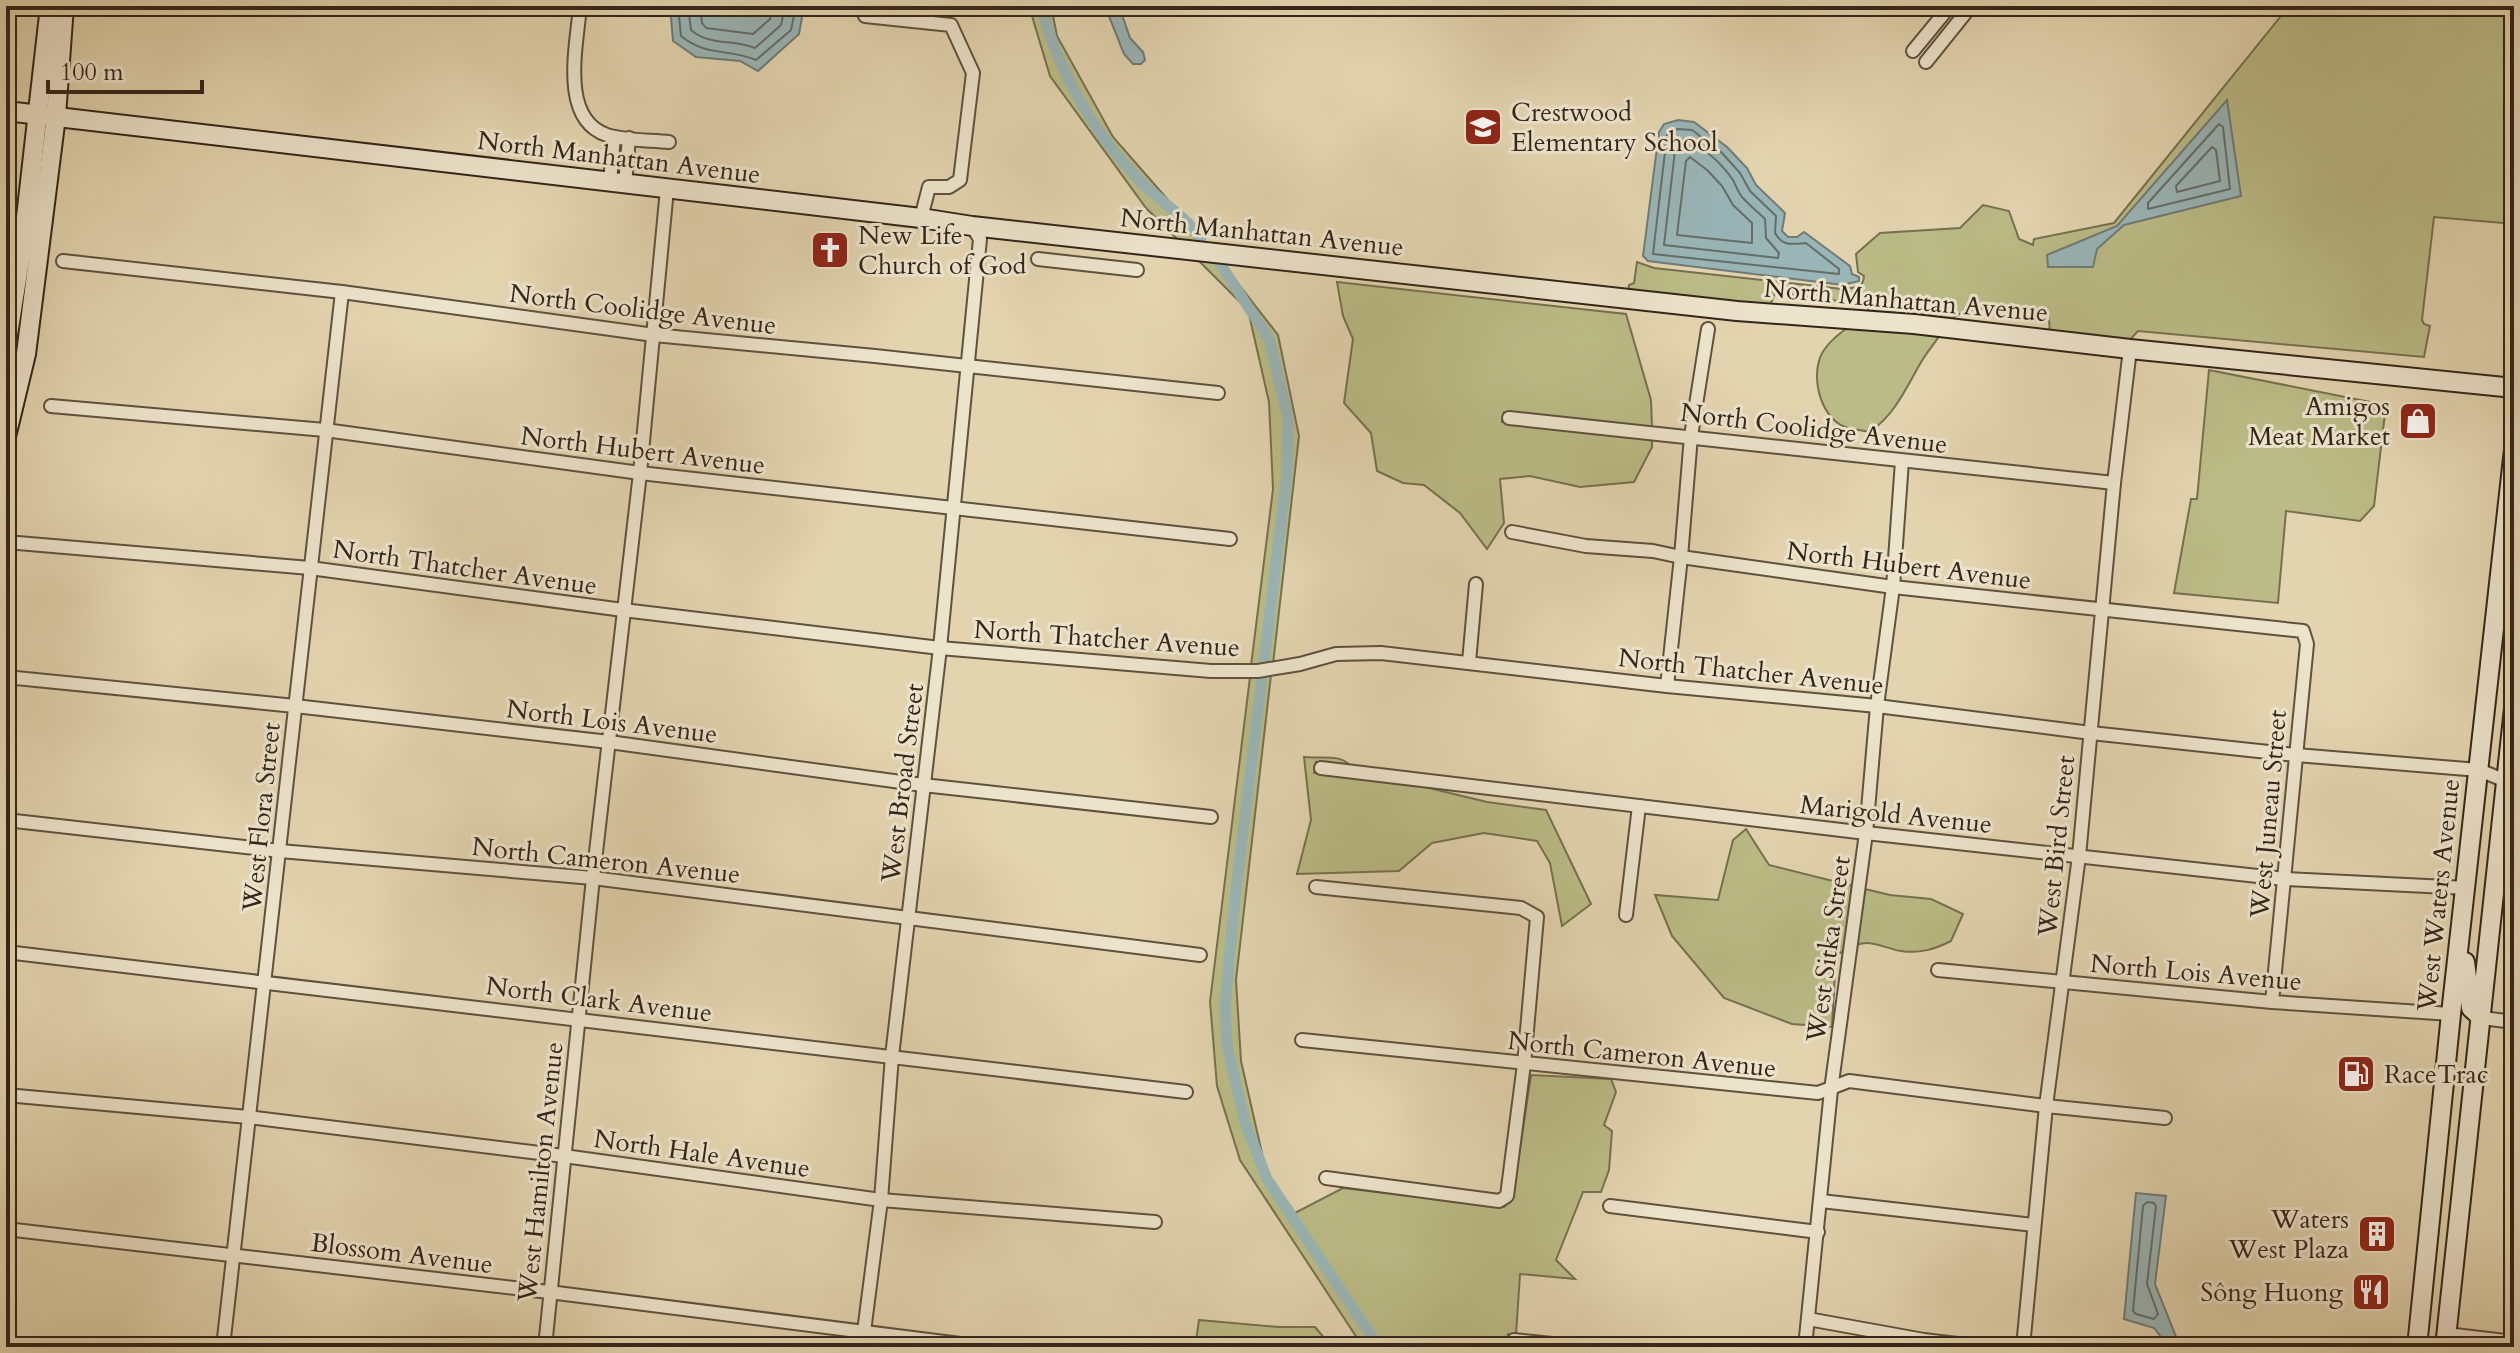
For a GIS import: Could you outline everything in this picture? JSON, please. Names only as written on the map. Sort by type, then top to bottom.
[{"type":"street","points":[[6,437],[26,354],[47,115],[50,6]]},
{"type":"street","points":[[6,347],[64,6]]},
{"type":"street","points":[[580,6],[573,90],[585,121],[614,137],[669,142]]},
{"type":"street","points":[[866,6],[865,16],[951,25],[973,73],[960,180],[949,187],[929,187],[921,218]]},
{"type":"street","points":[[1913,51],[1950,6]]},
{"type":"street","points":[[1926,62],[1971,6]]},
{"type":"street","name":"North Manhattan Avenue","points":[[6,111],[972,226],[1737,311],[1914,324],[2514,388]]},
{"type":"street","points":[[614,137],[617,183]]},
{"type":"street","points":[[617,183],[629,138]]},
{"type":"street","name":"West Hamilton Avenue","points":[[545,1347],[593,878],[640,473],[667,189]]},
{"type":"street","name":"West Broad Street","points":[[863,1340],[881,1200],[907,919],[940,648],[980,239],[972,226]]},
{"type":"street","points":[[1087,264],[1090,239]]},
{"type":"street","points":[[1038,259],[1137,270]]},
{"type":"street","name":"North Coolidge Avenue","points":[[63,261],[342,292],[654,335],[1218,393]]},
{"type":"street","name":"West Flora Street","points":[[223,1347],[342,292]]},
{"type":"street","points":[[1667,686],[1691,436],[1708,329]]},
{"type":"street","name":"West Bird Street","points":[[2023,1347],[2046,1106],[2079,856],[2114,483],[2130,349]]},
{"type":"street","name":"North Hubert Avenue","points":[[51,406],[325,430],[640,473],[1230,539]]},
{"type":"street","name":"North Coolidge Avenue","points":[[1509,418],[2114,483]]},
{"type":"street","name":"West Waters Avenue","points":[[2417,1347],[2514,449]]},
{"type":"street","name":"West Sitka Street","points":[[1805,1347],[1831,1090],[1866,833],[1877,706],[1893,587],[1902,461]]},
{"type":"street","name":"North Hubert Avenue","points":[[1512,532],[1586,546],[1640,549],[1893,587],[2303,631]]},
{"type":"street","name":"North Thatcher Avenue","points":[[18,543],[310,568],[940,648],[1211,671],[1277,669],[1336,654],[1381,653],[2296,755],[2479,770]]},
{"type":"street","points":[[1469,662],[1476,584]]},
{"type":"street","name":"West Juneau Street","points":[[2272,1002],[2307,644],[2303,631]]},
{"type":"street","name":"North Lois Avenue","points":[[6,677],[609,742],[923,785],[1211,817]]},
{"type":"street","points":[[2514,708],[2510,783],[2445,1340],[2514,1342]]},
{"type":"street","name":"Marigold Avenue","points":[[1321,768],[2285,879],[2467,888]]},
{"type":"street","points":[[2479,770],[2510,783]]},
{"type":"street","points":[[1626,915],[1639,806]]},
{"type":"street","name":"North Cameron Avenue","points":[[6,820],[280,851],[593,878],[1200,955]]},
{"type":"street","points":[[1316,887],[1521,908],[1537,917],[1524,1064],[1507,1196],[1499,1201],[1326,1178]]},
{"type":"street","points":[[2463,919],[2471,1008],[2482,1018],[2514,1022]]},
{"type":"street","name":"North Clark Avenue","points":[[6,952],[1186,1092]]},
{"type":"street","name":"North Lois Avenue","points":[[1938,970],[2272,1002],[2451,1014]]},
{"type":"street","name":"North Cameron Avenue","points":[[1302,1040],[1818,1093],[1849,1081],[2165,1118]]},
{"type":"street","name":"North Hale Avenue","points":[[6,1095],[248,1117],[564,1156],[881,1200],[1155,1222]]},
{"type":"street","points":[[1821,1201],[2034,1225]]},
{"type":"street","points":[[1610,1206],[1818,1232]]},
{"type":"street","name":"Blossom Avenue","points":[[6,1229],[549,1292],[863,1340],[984,1347]]},
{"type":"street","points":[[1808,1319],[1982,1347]]},
{"type":"street","points":[[1514,1340],[1580,1347]]},
{"type":"green space","points":[[1029,6],[1051,6],[1057,36],[1113,137],[1210,248],[1182,244],[1146,208],[1050,76]]},
{"type":"green space","points":[[2289,6],[2514,6],[2514,224],[2434,217],[2422,320],[2430,326],[2424,357],[2138,331],[2127,343],[2050,334],[2049,319],[1990,309],[1967,311],[1949,322],[1867,315],[1869,305],[1775,293],[1769,308],[1628,292],[1629,285],[1634,283],[1637,262],[1654,268],[1842,289],[1857,287],[1862,284],[1864,276],[1858,272],[1856,254],[1880,233],[1960,228],[1983,205],[2009,211],[2019,239],[2033,245],[2034,239],[2114,223]]},
{"type":"green space","points":[[1194,256],[1219,259],[1278,335],[1299,436],[1273,664],[1251,666],[1273,489],[1269,402],[1248,310]]},
{"type":"green space","points":[[1337,282],[1626,314],[1651,400],[1652,427],[1504,412],[1502,422],[1652,437],[1652,447],[1634,482],[1580,487],[1530,476],[1500,479],[1504,523],[1487,549],[1460,513],[1424,485],[1403,483],[1377,471],[1371,433],[1344,403],[1353,339],[1343,316]]},
{"type":"green space","points":[[1852,325],[1942,332],[1893,409],[1870,432],[1836,422],[1819,393],[1817,370],[1824,350]]},
{"type":"green space","points":[[2209,370],[2386,405],[2374,506],[2360,521],[2286,511],[2278,603],[2174,593],[2191,499],[2197,499]]},
{"type":"green space","points":[[1271,675],[1236,980],[1241,1061],[1266,1171],[1295,1213],[1343,1188],[1504,1207],[1513,1196],[1531,1075],[1611,1079],[1616,1092],[1604,1125],[1612,1131],[1609,1170],[1601,1192],[1583,1192],[1556,1260],[1575,1279],[1520,1274],[1516,1335],[1508,1334],[1507,1344],[1515,1347],[1363,1347],[1240,1160],[1217,1086],[1210,1002],[1250,677]]},
{"type":"green space","points":[[1304,757],[1336,758],[1351,767],[1316,762],[1314,773],[1425,787],[1487,802],[1546,810],[1591,904],[1562,926],[1550,863],[1537,841],[1484,833],[1432,843],[1399,871],[1297,874],[1311,820]]},
{"type":"green space","points":[[1746,829],[1769,865],[1853,886],[1844,951],[1836,955],[1832,1027],[1792,1024],[1724,998],[1672,936],[1655,895],[1718,900],[1733,840]]},
{"type":"green space","points":[[1865,889],[1931,899],[1963,914],[1951,941],[1933,948],[1908,952],[1873,944],[1857,945]]},
{"type":"green space","points":[[1199,1320],[1315,1327],[1332,1347],[1195,1347]]},
{"type":"water","points":[[670,6],[804,6],[799,34],[758,71],[740,61],[696,57],[673,41]]},
{"type":"water","points":[[1105,6],[1119,6],[1130,38],[1143,52],[1145,60],[1141,64],[1133,64],[1124,54]]},
{"type":"water","points":[[2227,100],[2241,196],[2124,225],[2097,249],[2093,267],[2048,267],[2047,255],[2117,226]]},
{"type":"water","points":[[1678,120],[1694,122],[1727,147],[1747,168],[1756,185],[1785,213],[1782,231],[1788,237],[1797,237],[1804,232],[1850,266],[1852,274],[1859,277],[1859,281],[1843,285],[1648,261],[1643,256],[1659,132],[1664,124]]},
{"type":"water","points":[[2136,1193],[2166,1196],[2155,1284],[2177,1339],[2188,1347],[2169,1347],[2154,1328],[2124,1319]]},
{"type":"waterway","points":[[1041,6],[1057,54],[1093,123],[1142,183],[1201,238]]},
{"type":"waterway","points":[[1219,262],[1269,339],[1288,418],[1287,473],[1235,897],[1225,1005],[1227,1046],[1245,1122],[1267,1179],[1379,1347]]},
{"type":"place","name":"Crestwood Elementary School","points":[[1483,127]]},
{"type":"place","name":"New Life Church of God","points":[[830,250]]},
{"type":"place","name":"Amigos Meat Market","points":[[2418,421]]},
{"type":"place","name":"RaceTrac","points":[[2356,1074]]},
{"type":"place","name":"Waters West Plaza","points":[[2377,1234]]},
{"type":"place","name":"Sông Huong","points":[[2371,1292]]}]
